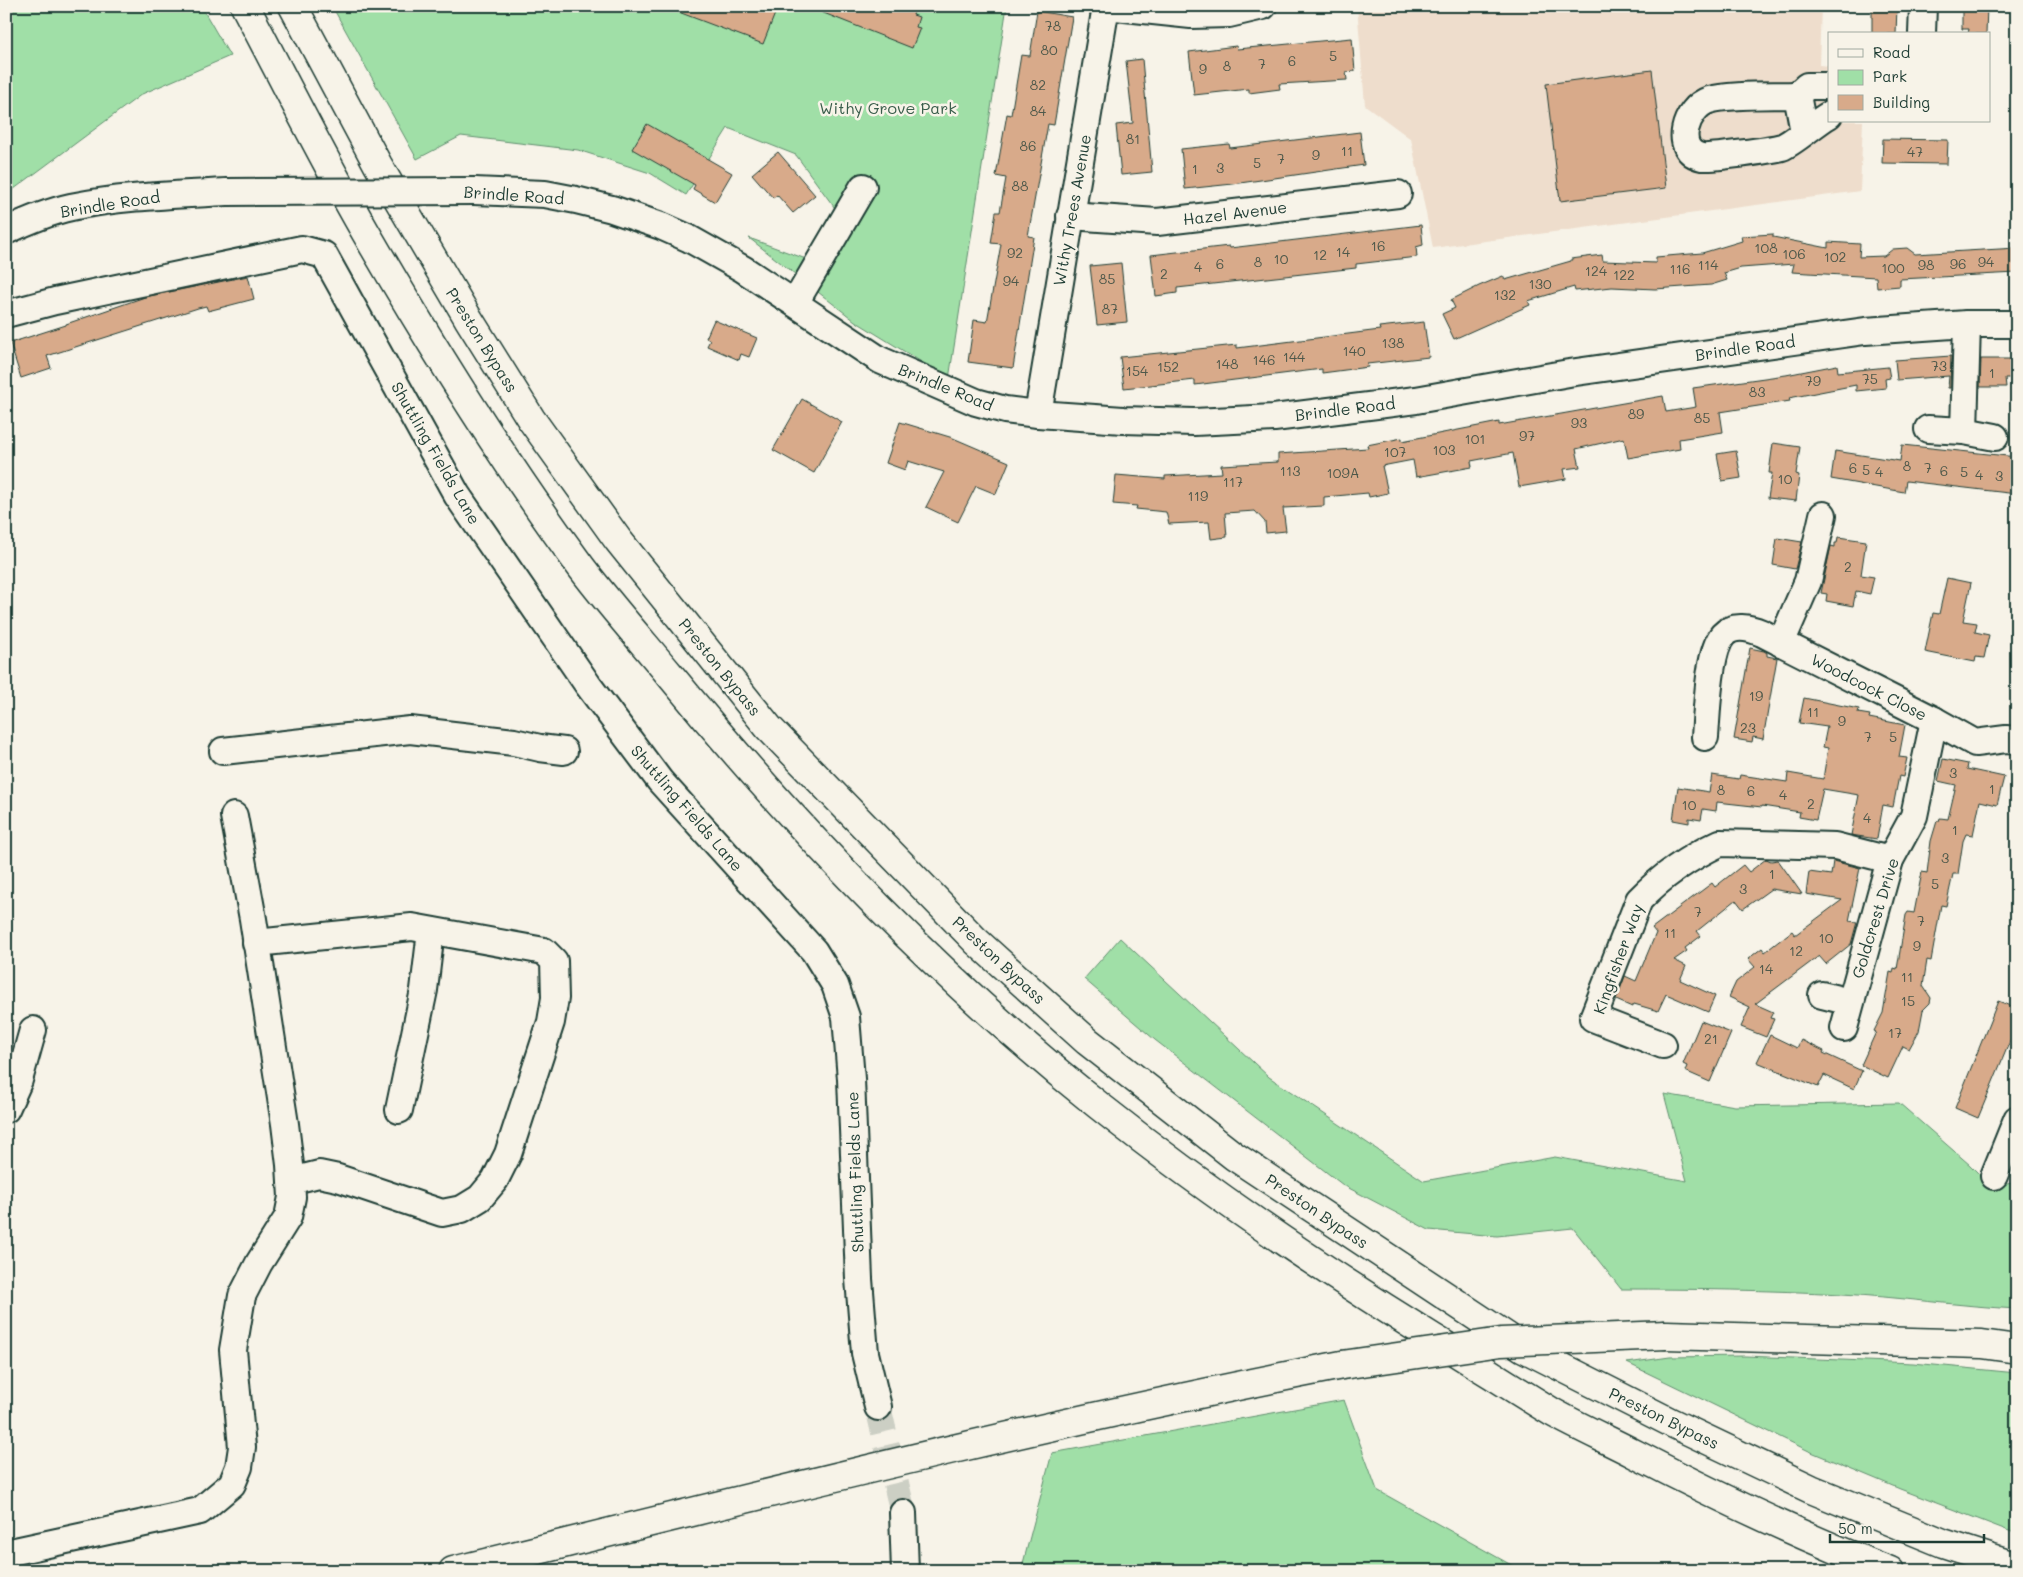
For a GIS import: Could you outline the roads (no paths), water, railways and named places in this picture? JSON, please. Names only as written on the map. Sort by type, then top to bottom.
[{"type":"highway","points":[[245,6],[363,228],[408,304],[441,358],[582,569],[763,786],[818,845],[922,950],[1036,1053],[1094,1102],[1223,1199],[1354,1289],[1554,1413],[1707,1492],[1890,1571]]},
{"type":"highway","name":"Preston Bypass","points":[[293,6],[378,165],[468,318],[531,418],[618,540],[768,728],[976,941],[998,961],[1087,1040],[1234,1156],[1524,1348],[1672,1423],[1811,1489],[1944,1543],[2017,1568]]},
{"type":"highway","points":[[454,1571],[834,1478],[1205,1392],[1342,1365],[1501,1342],[1666,1335],[1982,1344],[2017,1349]]},
{"type":"street","points":[[1106,6],[1191,15],[1229,14],[1263,6]]},
{"type":"street","name":"Withy Trees Avenue","points":[[1038,414],[1106,6]]},
{"type":"street","points":[[1922,32],[1923,6]]},
{"type":"street","points":[[1828,86],[1807,86],[1797,95],[1734,97],[1710,100],[1698,106],[1690,114],[1685,141],[1693,154],[1708,156],[1783,147],[1828,116]]},
{"type":"street","points":[[1797,95],[1804,132]]},
{"type":"street","points":[[795,303],[863,187]]},
{"type":"street","name":"Brindle Road","points":[[6,231],[32,219],[69,207],[140,197],[227,192],[474,191],[545,194],[612,209],[661,226],[712,251],[795,303],[880,360],[976,402],[1005,410],[1123,420],[1194,422],[1274,418],[1416,400],[1569,373],[1865,331],[1966,324],[2017,324]]},
{"type":"street","name":"Hazel Avenue","points":[[1070,216],[1157,222],[1398,194]]},
{"type":"street","name":"Shuttling Fields Lane","points":[[6,314],[55,301],[302,248],[324,255],[457,495],[588,685],[660,781],[814,951],[835,985],[846,1017],[851,1079],[859,1279],[865,1353],[878,1407]]},
{"type":"street","points":[[1964,431],[1966,324]]},
{"type":"street","points":[[1928,428],[1964,431],[1995,437]]},
{"type":"street","points":[[1772,638],[1808,581],[1823,515]]},
{"type":"street","name":"Woodcock Close","points":[[1705,737],[1710,678],[1718,642],[1723,634],[1736,628],[1744,628],[1772,638],[1934,720],[1975,743],[2006,739],[2017,740]]},
{"type":"street","name":"Goldcrest Drive","points":[[1844,1028],[1890,860],[1914,816],[1934,720]]},
{"type":"street","points":[[223,751],[410,730],[514,742],[564,751]]},
{"type":"street","points":[[6,1553],[200,1511],[232,1484],[239,1467],[242,1447],[234,1350],[242,1296],[259,1263],[288,1217],[292,1198],[285,1124],[234,816]]},
{"type":"street","name":"Kingfisher Way","points":[[1663,1045],[1592,1018],[1639,900],[1652,887],[1665,863],[1703,851],[1720,843],[1835,846],[1890,860]]},
{"type":"street","points":[[256,943],[412,927],[544,950],[554,961],[555,998],[551,1022],[508,1154],[495,1180],[480,1198],[462,1209],[442,1213],[338,1178],[319,1174],[291,1181]]},
{"type":"street","points":[[399,1110],[424,990],[431,931]]},
{"type":"street","points":[[1822,995],[1850,1002]]},
{"type":"street","points":[[6,1109],[19,1080],[33,1030]]},
{"type":"street","points":[[1994,1176],[2017,1119]]},
{"type":"street","points":[[902,1513],[905,1571]]},
{"type":"tunnel","points":[[878,1407],[903,1513]]},
{"type":"park label","name":"Withy Grove Park","points":[[888,108]]}]
